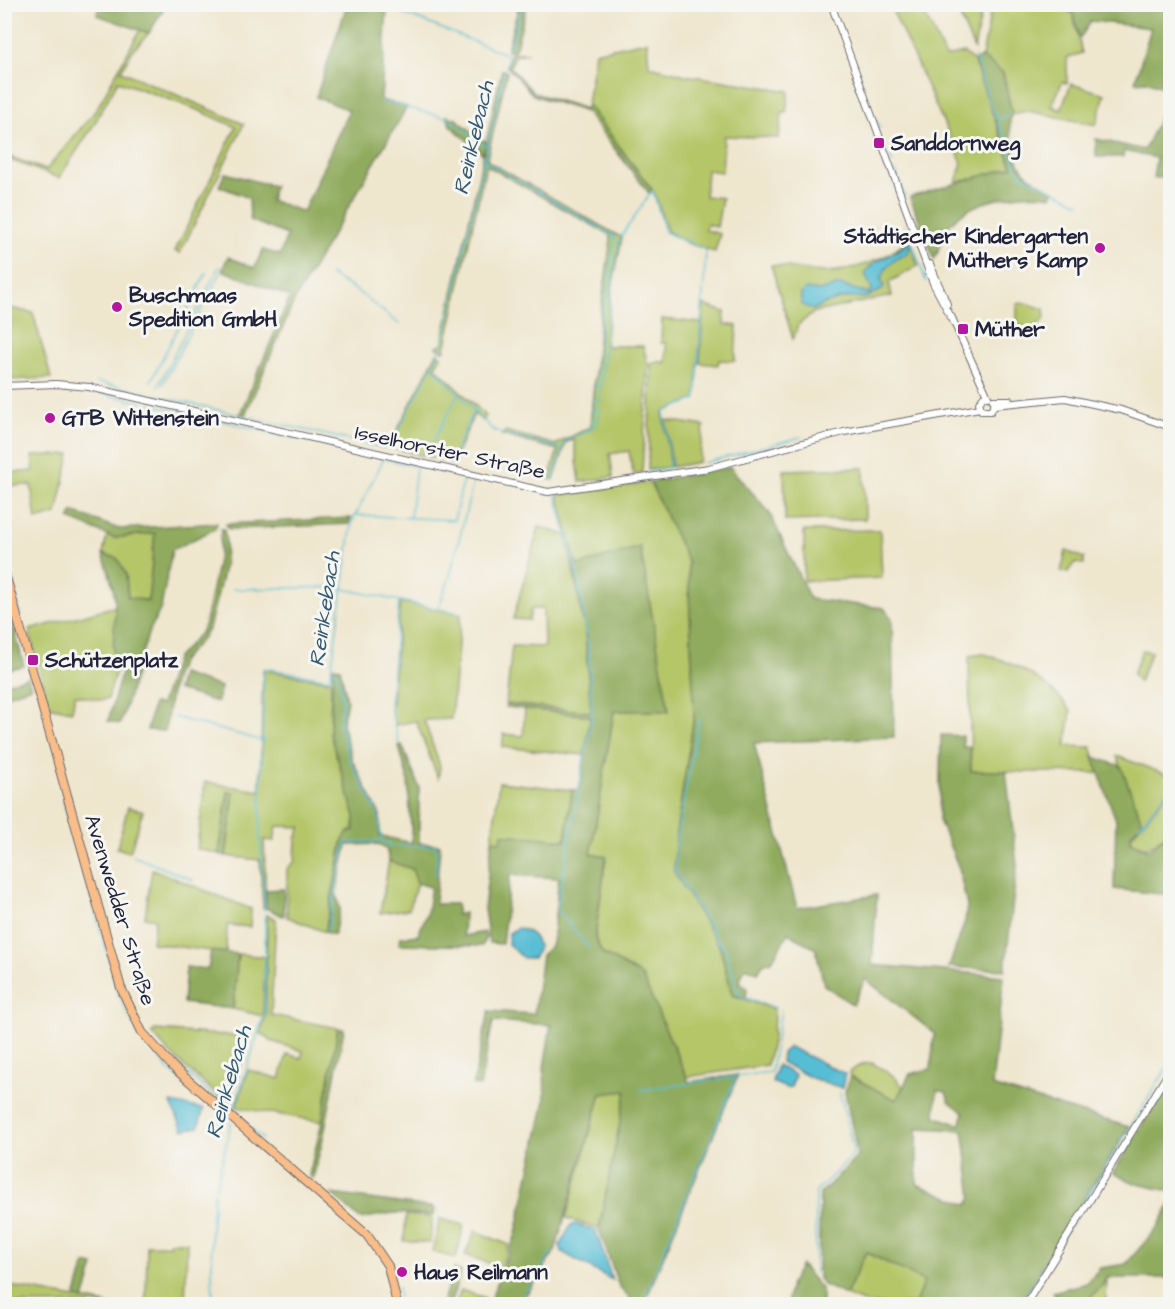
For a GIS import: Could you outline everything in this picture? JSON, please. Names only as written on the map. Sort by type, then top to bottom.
[{"type":"main road","name":"Avenwedder Straße","points":[[4,570],[121,988],[133,1016],[150,1042],[173,1066],[374,1243],[393,1279],[397,1305]]},
{"type":"street","points":[[831,4],[933,283],[980,378],[986,402]]},
{"type":"street","name":"Isselhorster Straße","points":[[4,386],[56,384],[89,387],[548,492],[709,468],[844,432],[959,410],[986,402],[1068,400],[1121,410],[1170,427]]},
{"type":"street","points":[[1026,1305],[1170,1070]]},
{"type":"green space","points":[[99,4],[166,5],[149,33],[97,15]]},
{"type":"green space","points":[[347,5],[382,5],[387,8],[381,100],[407,107],[295,299],[245,415],[240,414],[290,297],[222,270],[228,257],[254,268],[263,250],[280,255],[287,235],[250,220],[249,198],[219,186],[225,173],[274,186],[270,200],[303,212],[349,110],[316,97]]},
{"type":"green space","points":[[519,5],[527,5],[515,50],[507,50]]},
{"type":"green space","points":[[890,5],[925,5],[923,10],[945,57],[964,53],[974,61],[1012,167],[956,183],[962,163]]},
{"type":"green space","points":[[955,5],[983,5],[974,49]]},
{"type":"green space","points":[[992,5],[1059,5],[1073,14],[1082,53],[1067,58],[1067,83],[1062,82],[1052,106],[1061,110],[1071,84],[1105,94],[1096,125],[1028,111],[1012,114],[1003,73],[982,57]]},
{"type":"green space","points":[[1070,5],[1117,8],[1119,5],[1170,5],[1170,58],[1160,86],[1146,81],[1135,82],[1151,28],[1091,21],[1080,38]]},
{"type":"green space","points":[[140,30],[149,33],[133,50],[121,71],[244,124],[180,253],[175,251],[236,127],[198,110],[118,81],[93,126],[59,178],[5,158],[5,155],[46,170],[96,110]]},
{"type":"green space","points":[[647,41],[649,66],[686,75],[789,91],[786,113],[782,113],[779,138],[724,136],[722,172],[707,170],[705,196],[722,198],[717,227],[707,224],[705,230],[720,234],[715,252],[687,243],[667,231],[654,192],[587,104],[595,52]]},
{"type":"green space","points":[[511,53],[528,53],[516,55],[510,67],[534,93],[586,109],[587,104],[652,190],[649,193],[586,112],[533,95],[507,66]]},
{"type":"green space","points":[[982,57],[1003,73],[1012,114],[1010,126],[1012,142],[1022,169],[1032,179],[1054,191],[1052,196],[1024,195],[977,205],[952,222],[944,233],[934,259],[910,197],[1012,167],[974,61]]},
{"type":"green space","points":[[502,70],[507,72],[487,158],[489,162],[622,238],[612,288],[605,346],[643,346],[648,365],[642,473],[633,474],[629,451],[610,454],[613,477],[580,482],[574,440],[566,442],[554,480],[549,479],[558,450],[502,435],[506,431],[555,445],[590,427],[600,317],[611,240],[610,235],[486,165],[445,349],[444,351],[436,347],[442,344]]},
{"type":"green space","points":[[1169,98],[1170,177],[1153,178],[1156,158],[1124,151],[1123,157],[1096,157],[1096,139],[1144,150]]},
{"type":"green space","points":[[447,116],[456,119],[486,142],[483,154],[450,125]]},
{"type":"green space","points":[[909,237],[918,266],[889,282],[892,296],[815,312],[799,324],[793,339],[771,265],[821,272],[838,271],[867,264],[887,255],[904,244]]},
{"type":"green space","points":[[1025,303],[1044,309],[1045,319],[1030,330],[1017,324],[1017,304]]},
{"type":"green space","points":[[703,305],[725,312],[724,324],[737,326],[735,361],[719,360],[718,365],[700,363]]},
{"type":"green space","points":[[5,307],[33,313],[51,378],[5,380]]},
{"type":"green space","points":[[662,319],[701,323],[696,399],[663,412],[670,467],[648,470],[651,365],[654,362],[666,362],[666,343],[661,343]]},
{"type":"green space","points":[[437,353],[441,356],[435,367],[486,416],[483,421],[474,414],[453,463],[384,446],[390,444]]},
{"type":"green space","points":[[666,420],[704,426],[699,462],[672,467]]},
{"type":"green space","points":[[70,454],[57,514],[36,520],[31,485],[5,486],[5,473],[34,471],[32,456]]},
{"type":"green space","points":[[730,467],[769,512],[810,599],[884,608],[892,619],[894,737],[754,743],[797,908],[877,895],[872,965],[1004,976],[992,1086],[1129,1127],[1020,1304],[915,1304],[924,1281],[866,1252],[846,1295],[823,1285],[818,1277],[820,1194],[858,1156],[845,1092],[850,1076],[896,1100],[910,1074],[931,1069],[934,1033],[865,979],[853,1005],[824,985],[816,949],[788,933],[772,961],[763,964],[758,972],[745,967],[739,983],[747,988],[746,998],[732,995],[720,947],[674,871],[676,834],[694,716],[688,562],[650,482]],"holes":[[[937,1090],[946,1092],[949,1101],[964,1113],[960,1125],[935,1116]],[[917,1128],[963,1130],[972,1197],[968,1205],[917,1184]]]},
{"type":"green space","points":[[864,468],[865,519],[785,521],[784,470]]},
{"type":"green space","points":[[650,482],[688,562],[694,716],[676,834],[674,871],[720,947],[732,995],[774,1009],[773,1037],[767,1065],[687,1077],[642,977],[602,953],[595,938],[606,857],[591,854],[614,711],[668,710],[640,547],[577,566],[558,495]]},
{"type":"green space","points":[[73,512],[119,529],[217,523],[215,529],[172,550],[161,608],[148,634],[120,724],[108,721],[122,671],[116,670],[114,662],[115,598],[103,554],[117,558],[126,574],[128,597],[148,601],[155,533],[114,538],[69,519]]},
{"type":"green space","points":[[351,518],[349,524],[229,529],[226,524]]},
{"type":"green space","points":[[539,527],[566,535],[585,630],[591,712],[506,704],[512,646],[544,647],[543,609],[531,609],[529,620],[513,619]]},
{"type":"green space","points":[[221,529],[224,529],[226,552],[210,625],[177,670],[165,731],[147,730],[153,704],[161,705],[176,659],[202,631],[205,623],[219,555]]},
{"type":"green space","points":[[880,530],[882,578],[804,581],[804,531]]},
{"type":"green space","points":[[155,533],[148,601],[128,598],[117,558],[103,554],[107,535],[114,538]]},
{"type":"green space","points":[[568,534],[577,566],[640,547],[669,711],[614,711],[591,854],[606,856],[595,938],[602,953],[642,976],[689,1082],[738,1075],[644,1304],[635,1304],[619,1286],[599,1229],[626,1091],[601,1094],[555,1251],[520,1304],[489,1304],[516,1234],[545,1101],[544,1068],[551,1025],[493,1021],[480,1086],[473,1085],[489,1011],[534,1014],[542,955],[552,944],[559,878],[510,875],[502,944],[489,943],[484,909],[492,840],[501,841],[502,834],[565,840],[572,790],[579,790],[591,716],[506,707],[506,704],[591,712],[585,630]]},
{"type":"green space","points":[[1066,551],[1084,558],[1084,564],[1074,563],[1068,572],[1061,572]]},
{"type":"green space","points":[[5,593],[24,666],[4,670]]},
{"type":"green space","points":[[400,602],[461,614],[451,719],[424,720],[440,766],[438,778],[416,721],[395,725],[391,711]]},
{"type":"green space","points":[[116,606],[113,658],[116,670],[108,699],[101,700],[75,695],[72,711],[49,706],[29,630]]},
{"type":"green space","points":[[1142,650],[1151,652],[1139,682],[1133,674]]},
{"type":"green space","points":[[984,654],[1032,675],[1062,700],[1071,711],[1066,746],[1091,747],[1100,773],[971,771],[969,656]]},
{"type":"green space","points":[[333,667],[340,668],[347,700],[342,724],[352,760],[380,815],[380,836],[412,843],[408,780],[399,746],[402,745],[419,787],[419,843],[440,845],[435,904],[457,904],[457,915],[464,913],[463,936],[484,932],[486,937],[482,946],[399,944],[401,937],[418,935],[427,913],[431,887],[417,883],[412,869],[389,861],[386,848],[378,844],[347,845],[336,893],[340,909],[334,935],[325,932],[343,840],[347,833],[354,830],[355,816],[330,734]]},
{"type":"green space","points":[[263,670],[331,681],[330,734],[355,816],[354,830],[343,840],[325,932],[287,917],[287,869],[295,861],[296,839],[301,827],[277,826],[274,841],[264,840],[266,908],[263,908],[260,860],[226,856],[234,793],[228,792],[219,854],[197,849],[205,782],[260,791]]},
{"type":"green space","points":[[181,674],[221,687],[217,702],[177,690]]},
{"type":"green space","points":[[28,677],[31,687],[5,696],[5,684]]},
{"type":"green space","points":[[525,709],[591,715],[584,755],[502,747],[504,734],[523,736]]},
{"type":"green space","points":[[941,735],[963,736],[963,747],[970,747],[971,771],[1006,771],[1017,866],[1005,970],[949,967],[965,921],[967,906],[959,868],[939,820]]},
{"type":"green space","points":[[1117,756],[1170,776],[1170,788],[1142,822]]},
{"type":"green space","points":[[1093,757],[1121,766],[1142,822],[1131,834],[1130,842],[1149,850],[1170,832],[1170,895],[1114,889],[1116,820]]},
{"type":"green space","points":[[499,782],[572,790],[565,841],[503,834],[502,842],[492,840]]},
{"type":"green space","points":[[1170,791],[1170,832],[1147,848],[1131,841],[1132,835]]},
{"type":"green space","points":[[228,792],[234,793],[226,856],[219,854]]},
{"type":"green space","points":[[128,807],[143,811],[130,852],[117,848]]},
{"type":"green space","points":[[389,861],[413,869],[417,883],[409,909],[380,913]]},
{"type":"green space","points":[[152,869],[251,909],[250,927],[227,925],[226,953],[152,943],[155,919],[145,917]]},
{"type":"green space","points":[[284,889],[283,916],[266,908],[266,890]]},
{"type":"green space","points":[[267,915],[276,919],[271,1015],[338,1028],[322,1122],[236,1107],[248,1070],[280,1079],[287,1054],[301,1058],[303,1051],[270,1041],[268,1037],[260,1033],[266,1014]]},
{"type":"green space","points":[[211,951],[238,954],[233,1009],[183,1003],[186,967],[208,969]]},
{"type":"green space","points":[[238,954],[265,957],[263,1016],[233,1009]]},
{"type":"green space","points":[[338,1028],[344,1029],[313,1179],[309,1175],[322,1122]]},
{"type":"green space","points":[[155,1030],[250,1037],[228,1104],[169,1053],[152,1033]]},
{"type":"green space","points":[[872,1063],[894,1076],[903,1087],[896,1100],[850,1076],[849,1072],[862,1064]]},
{"type":"green space","points":[[1170,1079],[1170,1191],[1137,1184],[1113,1173]]},
{"type":"green space","points":[[627,1091],[599,1229],[566,1218],[601,1093]]},
{"type":"green space","points":[[332,1194],[435,1208],[434,1215],[393,1213],[360,1219]]},
{"type":"green space","points":[[1170,1205],[1170,1278],[1107,1278],[1098,1291],[1088,1298],[1060,1301],[1053,1292],[1087,1283],[1100,1268],[1126,1264],[1157,1228]]},
{"type":"green space","points":[[406,1215],[432,1217],[430,1243],[404,1241]]},
{"type":"green space","points":[[440,1219],[464,1225],[456,1258],[432,1252]]},
{"type":"green space","points":[[475,1231],[509,1245],[501,1267],[465,1255]]},
{"type":"green space","points":[[170,1242],[187,1242],[185,1304],[146,1304],[147,1245],[169,1245]]},
{"type":"green space","points":[[866,1252],[924,1281],[915,1304],[868,1304],[846,1295]]},
{"type":"green space","points":[[85,1264],[94,1266],[84,1300],[75,1298]]},
{"type":"green space","points":[[801,1265],[822,1290],[822,1304],[787,1304],[791,1283]]},
{"type":"green space","points":[[454,1269],[461,1272],[450,1304],[442,1304]]},
{"type":"green space","points":[[1107,1278],[1106,1304],[1060,1304],[1060,1301],[1088,1297],[1103,1285]]},
{"type":"green space","points":[[4,1285],[108,1304],[5,1304]]},
{"type":"green space","points":[[461,1290],[485,1298],[482,1304],[456,1304]]},
{"type":"water","points":[[908,243],[911,245],[907,254],[898,258],[885,271],[881,279],[884,285],[882,290],[865,298],[853,297],[832,301],[813,310],[801,304],[801,293],[806,289],[819,291],[840,285],[870,294],[872,290],[865,273],[873,264]]},
{"type":"water","points":[[518,928],[530,933],[537,942],[538,950],[533,958],[523,958],[508,944],[509,933]]},
{"type":"water","points":[[789,1047],[845,1074],[842,1088],[812,1078],[781,1062],[782,1053]]},
{"type":"water","points":[[777,1065],[795,1075],[791,1087],[786,1088],[772,1082]]},
{"type":"water","points":[[171,1103],[204,1109],[198,1127],[183,1130]]},
{"type":"water","points":[[576,1224],[596,1231],[612,1280],[562,1252],[560,1245],[571,1225]]},
{"type":"waterway","name":"Reinkebach","points":[[510,47],[522,4]]},
{"type":"waterway","points":[[387,7],[508,55],[506,66]]},
{"type":"waterway","points":[[975,57],[989,101],[1020,174],[1080,203]]},
{"type":"waterway","name":"Reinkebach","points":[[389,448],[442,347],[505,69]]},
{"type":"waterway","points":[[380,101],[448,118],[487,147]]},
{"type":"waterway","points":[[1000,119],[1010,114]]},
{"type":"waterway","points":[[877,121],[880,128]]},
{"type":"waterway","points":[[890,156],[893,163]]},
{"type":"waterway","points":[[484,158],[488,163],[615,237],[602,316],[592,429],[565,441],[553,479]]},
{"type":"waterway","points":[[896,171],[898,177]]},
{"type":"waterway","points":[[900,182],[902,188]]},
{"type":"waterway","points":[[597,428],[611,288],[620,238],[652,191]]},
{"type":"waterway","points":[[649,471],[671,467],[664,412],[696,399],[706,250],[665,232],[653,191]]},
{"type":"waterway","points":[[903,192],[905,196]]},
{"type":"waterway","points":[[906,226],[926,281]]},
{"type":"waterway","points":[[158,386],[219,267]]},
{"type":"waterway","points":[[162,385],[221,272]]},
{"type":"waterway","points":[[151,381],[206,273]]},
{"type":"waterway","points":[[329,274],[357,291],[399,324]]},
{"type":"waterway","points":[[434,368],[474,410],[453,457]]},
{"type":"waterway","points":[[96,382],[148,393]]},
{"type":"waterway","points":[[88,390],[143,403]]},
{"type":"waterway","points":[[428,452],[458,394]]},
{"type":"waterway","points":[[154,395],[239,415]]},
{"type":"waterway","points":[[149,404],[382,458]]},
{"type":"waterway","points":[[474,411],[492,429],[500,433],[559,448]]},
{"type":"waterway","points":[[244,416],[384,448],[389,446]]},
{"type":"waterway","points":[[704,463],[801,437]]},
{"type":"waterway","name":"Reinkebach","points":[[265,910],[260,839],[264,668],[330,679],[352,522],[384,458]]},
{"type":"waterway","points":[[344,589],[438,609],[450,576],[474,479],[386,459]]},
{"type":"waterway","points":[[410,517],[416,469]]},
{"type":"waterway","points":[[356,515],[454,520],[464,477]]},
{"type":"waterway","points":[[556,495],[576,569],[588,641],[592,716],[557,909],[589,948]]},
{"type":"waterway","points":[[4,556],[6,562]]},
{"type":"waterway","points":[[8,568],[20,613]]},
{"type":"waterway","points":[[233,589],[343,587]]},
{"type":"waterway","points":[[399,601],[390,705],[399,744]]},
{"type":"waterway","points":[[438,609],[460,613]]},
{"type":"waterway","points":[[332,670],[338,672],[343,701],[340,724],[350,760],[378,814],[382,841],[390,846],[437,846],[436,876]]},
{"type":"waterway","points":[[174,717],[263,741]]},
{"type":"waterway","points":[[699,719],[677,835],[675,871],[719,943],[724,946],[739,995],[775,1008]]},
{"type":"waterway","points":[[1139,826],[1170,789]]},
{"type":"waterway","points":[[63,800],[87,882]]},
{"type":"waterway","points":[[327,931],[346,843],[380,841]]},
{"type":"waterway","points":[[133,856],[193,880]]},
{"type":"waterway","points":[[89,889],[118,993],[133,1024]]},
{"type":"waterway","name":"Reinkebach","points":[[232,1115],[265,1012],[265,914]]},
{"type":"waterway","points":[[640,1090],[771,1072],[781,1010]]},
{"type":"waterway","points":[[136,1029],[170,1071],[199,1095]]},
{"type":"waterway","points":[[173,1061],[226,1107]]},
{"type":"waterway","points":[[1021,1304],[1170,1063]]},
{"type":"waterway","points":[[642,1304],[736,1077]]},
{"type":"waterway","points":[[815,1273],[816,1192],[851,1157],[854,1151],[840,1093]]},
{"type":"waterway","points":[[234,1114],[263,1139]]},
{"type":"waterway","name":"Reinkebach","points":[[216,1187],[231,1123]]},
{"type":"waterway","name":"Reinkebach","points":[[213,1304],[211,1229],[214,1193]]},
{"type":"waterway","points":[[518,1304],[553,1251]]},
{"type":"waterway","points":[[398,1287],[399,1298]]},
{"type":"place","name":"Sanddornweg","points":[[879,143]]},
{"type":"place","name":"Städtischer Kindergarten Müthers Kamp","points":[[1100,248]]},
{"type":"place","name":"Buschmaas Spedition GmbH","points":[[117,307]]},
{"type":"place","name":"Müther","points":[[963,329]]},
{"type":"place","name":"GTB Wittenstein","points":[[50,418]]},
{"type":"place","name":"Schützenplatz","points":[[33,660]]},
{"type":"place","name":"Haus Reilmann","points":[[402,1272]]}]
